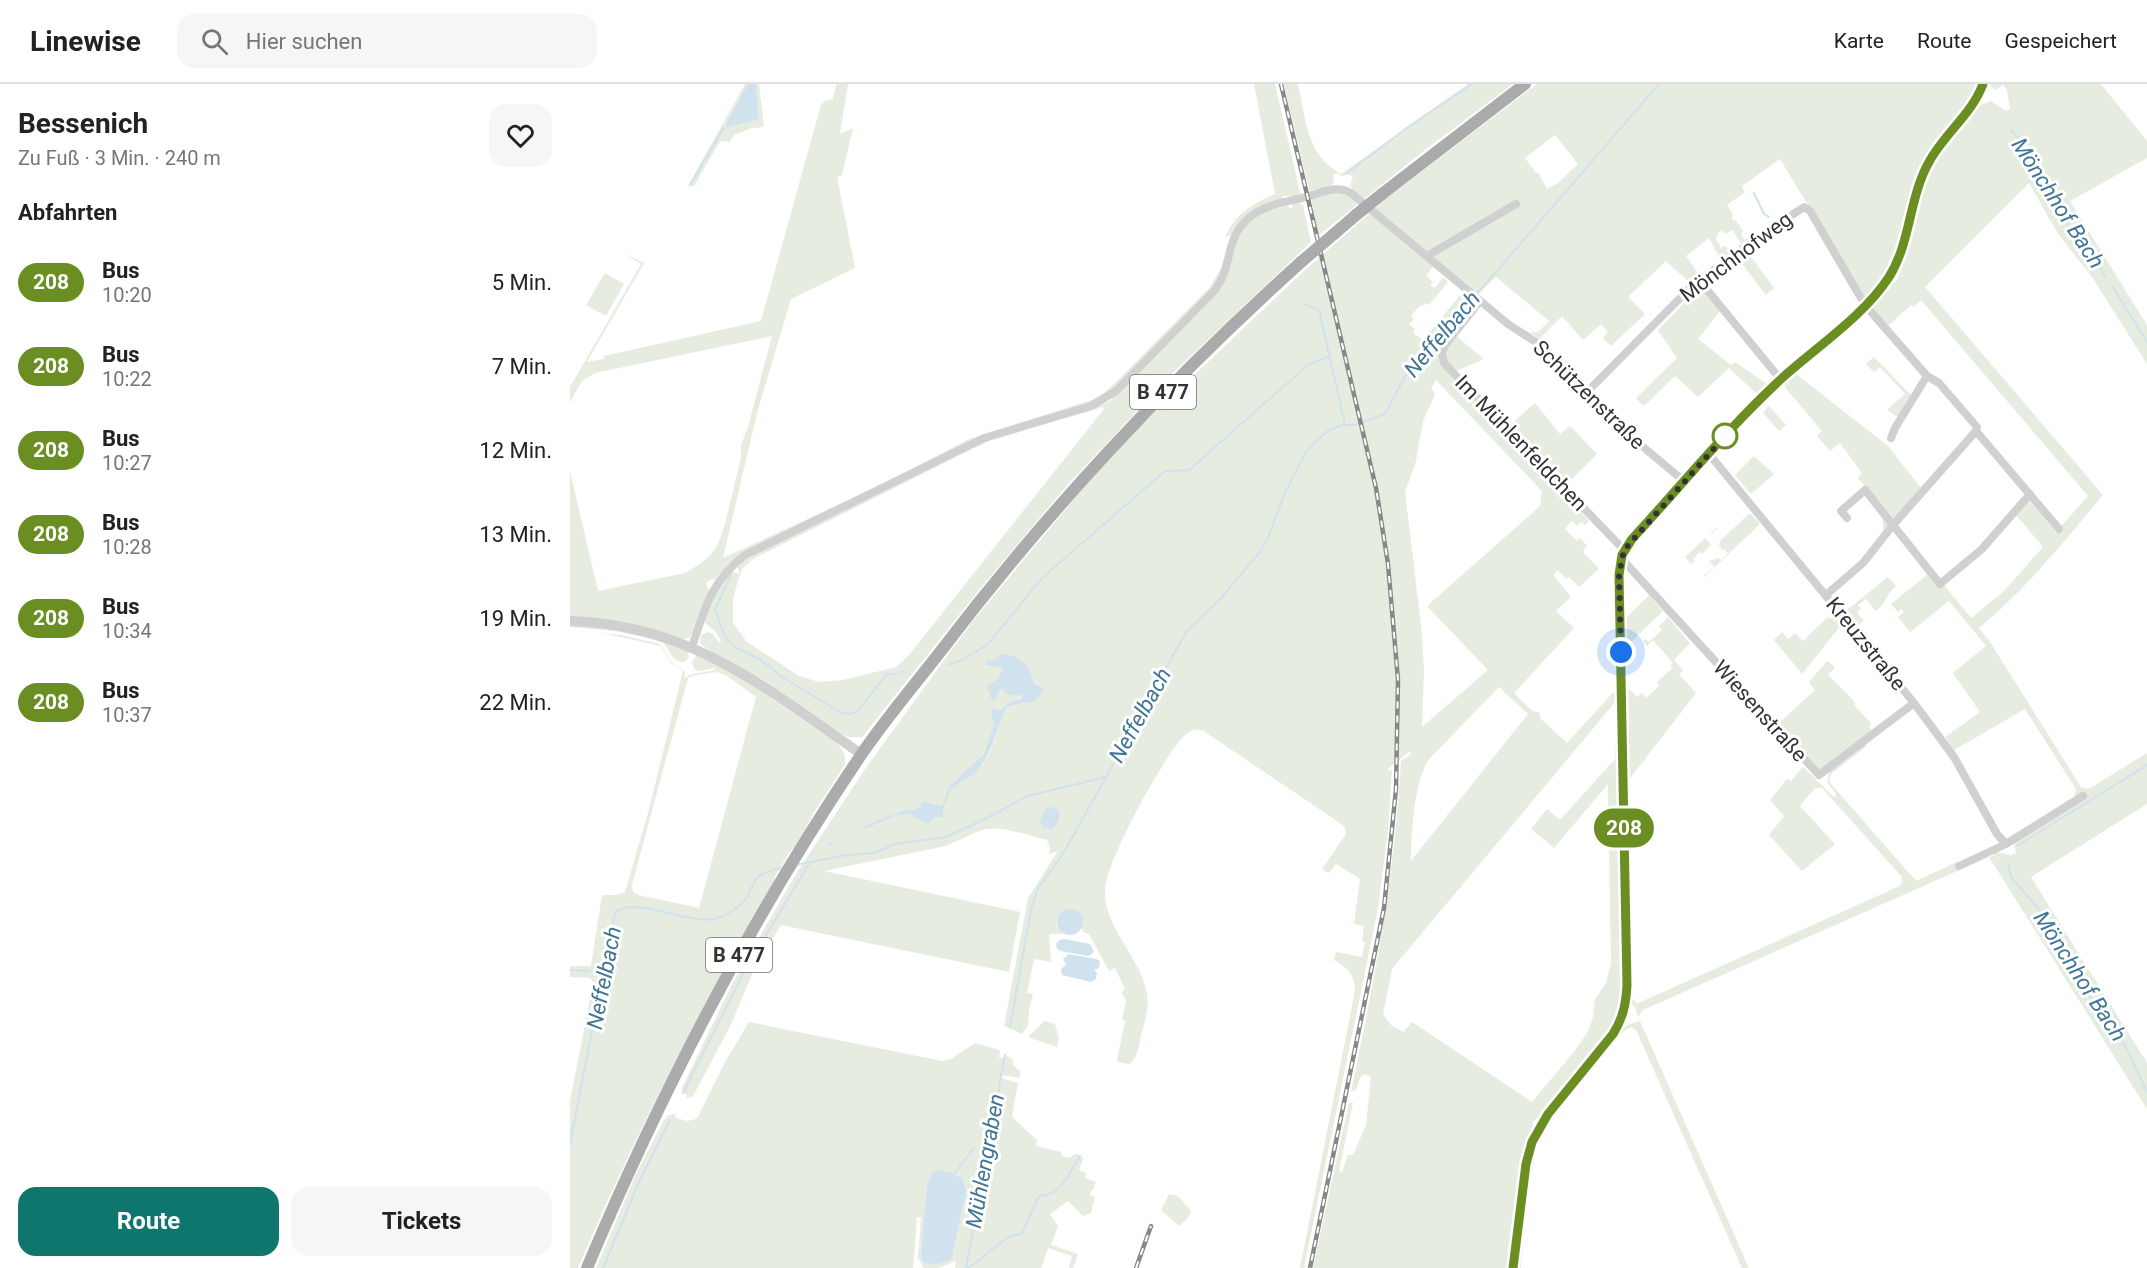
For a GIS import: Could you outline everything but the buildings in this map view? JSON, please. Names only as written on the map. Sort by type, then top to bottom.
[{"type":"main road","name":"B 477","points":[[587,1268],[629,1171],[696,1035],[729,971],[785,876],[861,754],[991,585],[1073,488],[1194,361],[1301,262],[1356,215],[1525,84]]},
{"type":"street","points":[[1513,1268],[1526,1164],[1532,1142],[1548,1114],[1613,1034],[1625,1006],[1627,985],[1619,575],[1623,554],[1709,454],[1780,380],[1865,305],[1886,281],[1896,264],[1917,192],[1928,164],[1941,143],[1975,101],[1983,84]]},
{"type":"street","name":"Schützenstraße","points":[[692,647],[703,611],[715,586],[731,566],[745,555],[984,438],[1103,401],[1116,391],[1215,290],[1224,274],[1234,238],[1250,217],[1271,205],[1324,191],[1341,189],[1353,195],[1515,329],[1545,348],[1638,443],[1685,482]]},
{"type":"street","points":[[1427,256],[1516,204]]},
{"type":"street","name":"Mönchhofweg","points":[[1587,392],[1699,280],[1804,207],[1810,211],[1865,305]]},
{"type":"street","points":[[1699,280],[1780,380]]},
{"type":"street","name":"Im Mühlenfeldchen","points":[[1476,297],[1445,345],[1444,363],[1623,554]]},
{"type":"street","points":[[1865,305],[1927,376],[1939,383],[2059,529]]},
{"type":"street","points":[[1892,438],[1895,428],[1927,376]]},
{"type":"street","points":[[1826,595],[1863,563],[1893,525],[1977,431]]},
{"type":"street","name":"Kreuzstraße","points":[[1709,454],[1914,703],[1954,757],[1996,834],[2006,844]]},
{"type":"street","points":[[1847,518],[1841,511],[1864,490],[1940,584],[1982,549],[2030,494]]},
{"type":"street","name":"Wiesenstraße","points":[[1623,554],[1819,776],[1914,703]]},
{"type":"street","points":[[570,621],[633,628],[692,647],[739,671],[861,754]]},
{"type":"street","points":[[1959,866],[2006,844],[2083,796]]},
{"type":"shaded area","points":[[745,84],[748,84],[724,127],[759,119],[756,84],[759,84],[764,127],[752,128],[734,135],[730,142],[720,141],[694,186],[688,186]]},
{"type":"shaded area","points":[[836,84],[848,84],[840,134],[853,128],[842,175],[837,177],[855,268],[791,299],[757,413],[723,558],[875,488],[969,439],[1092,400],[1103,394],[1210,287],[1221,268],[1231,235],[1225,237],[1234,222],[1252,206],[1275,194],[1254,84],[1275,84],[1301,196],[1283,196],[1282,199],[1243,220],[1216,286],[1125,379],[1099,400],[987,434],[729,564],[715,579],[709,580],[706,584],[709,590],[689,638],[683,639],[621,621],[570,617],[570,471],[598,591],[685,573],[697,565],[715,549],[722,533],[741,458],[741,445],[748,427],[772,336],[595,373],[582,381],[570,402],[570,387],[641,264],[623,253],[644,263],[587,362],[604,359],[604,356],[761,321],[821,105],[833,99]]},
{"type":"shaded area","points":[[1284,84],[1298,84],[1309,135],[1314,146],[1329,166],[1341,174],[1468,84],[1513,84],[1426,149],[1318,236],[1311,198],[1331,192],[1356,193],[1350,185],[1353,177],[1349,174],[1343,176],[1336,173],[1330,187],[1310,194]]},
{"type":"shaded area","points":[[1537,84],[1980,84],[1976,93],[1947,130],[1885,277],[1865,299],[1780,159],[1742,186],[1745,192],[1727,205],[1733,214],[1732,219],[1736,220],[1743,232],[1741,233],[1744,240],[1747,238],[1749,241],[1743,246],[1732,230],[1725,234],[1722,230],[1716,239],[1721,248],[1726,246],[1730,252],[1721,260],[1709,238],[1686,256],[1700,276],[1691,284],[1666,261],[1628,297],[1645,314],[1611,346],[1603,338],[1608,332],[1601,324],[1583,340],[1562,316],[1539,339],[1530,332],[1538,332],[1549,321],[1496,277],[1477,295],[1434,258],[1436,253],[1427,251],[1434,265],[1426,276],[1433,282],[1430,285],[1435,288],[1443,277],[1448,282],[1429,305],[1426,303],[1421,305],[1411,315],[1414,319],[1409,324],[1415,329],[1413,333],[1423,340],[1462,293],[1474,299],[1456,336],[1484,359],[1456,371],[1509,426],[1535,403],[1560,434],[1570,426],[1597,454],[1566,485],[1583,503],[1578,509],[1589,521],[1585,525],[1581,522],[1577,526],[1572,521],[1565,529],[1577,541],[1580,538],[1587,546],[1583,552],[1599,569],[1579,587],[1569,577],[1566,579],[1558,570],[1553,575],[1571,597],[1556,611],[1574,628],[1514,693],[1532,711],[1539,712],[1540,718],[1567,743],[1617,688],[1619,758],[1616,762],[1619,766],[1623,998],[1608,1035],[1542,1116],[1532,1124],[1534,1127],[1510,1268],[1313,1268],[1349,1102],[1353,1103],[1339,1171],[1342,1172],[1348,1155],[1353,1155],[1366,1125],[1371,1077],[1365,1074],[1361,1076],[1356,1090],[1351,1092],[1389,887],[1401,761],[1411,754],[1410,751],[1388,769],[1389,771],[1392,769],[1388,830],[1378,909],[1304,1268],[1300,1268],[1355,991],[1354,980],[1349,972],[1334,960],[1336,952],[1362,957],[1365,942],[1362,941],[1364,926],[1354,924],[1360,879],[1336,864],[1329,873],[1322,869],[1346,834],[1345,827],[1202,730],[1187,733],[1164,763],[1126,833],[1108,875],[1105,889],[1110,917],[1138,968],[1147,995],[1146,1015],[1139,1047],[1129,1064],[1117,1060],[1125,1021],[1122,1020],[1126,1000],[1121,992],[1125,989],[1115,968],[1109,971],[1089,934],[1083,932],[1083,923],[1058,915],[1056,925],[1063,934],[1049,934],[1051,962],[1034,959],[1027,993],[1033,994],[1028,1026],[1022,1034],[1004,1026],[1028,898],[1058,851],[1049,854],[1050,847],[1047,840],[992,828],[941,847],[824,871],[1020,912],[1009,972],[781,925],[753,972],[732,1022],[697,1089],[692,1097],[686,1098],[687,1095],[682,1088],[732,984],[796,874],[865,769],[972,622],[1081,491],[1134,432],[1304,271],[1387,198]],"holes":[[[1555,135],[1578,164],[1558,183],[1547,189],[1538,172],[1536,173],[1525,158]],[[1436,380],[1542,491],[1540,506],[1427,606],[1488,670],[1422,727],[1424,670],[1421,625],[1405,492],[1416,461],[1423,421],[1435,394],[1431,388]],[[1008,654],[1014,657],[1038,685],[1026,702],[1007,707],[987,757],[974,774],[950,790],[957,778],[977,763],[983,754],[995,723],[990,713],[1022,699],[1021,695],[1002,689],[998,692],[996,700],[990,691],[992,683],[998,679],[1003,668],[986,665]],[[1499,687],[1528,714],[1411,861],[1417,793],[1420,779],[1430,758]],[[1616,701],[1615,759],[1560,820],[1547,809],[1531,829],[1554,848],[1608,784],[1611,963],[1606,983],[1595,999],[1588,1032],[1573,1053],[1532,1102],[1412,1022],[1403,1032],[1391,1025],[1383,1014],[1392,969]],[[929,802],[943,806],[943,813],[930,823],[910,814],[894,816],[904,810],[916,809],[919,805]]]},
{"type":"shaded area","points":[[1989,84],[2101,84],[2147,141],[2147,158],[2070,201],[2147,325],[2147,364],[2092,277],[2058,234],[2029,183],[1925,287],[2103,495],[2029,581],[1979,628],[2081,787],[2089,789],[2147,753],[2147,804],[2031,877],[2147,1063],[2147,1109],[1989,857],[1995,855],[1995,852],[2011,855],[2016,853],[2014,845],[2017,841],[2074,798],[2076,789],[2025,709],[1954,750],[1945,737],[1980,712],[1953,673],[1986,646],[1949,601],[1910,632],[1898,617],[1904,612],[1901,609],[1898,612],[1891,604],[1928,574],[1939,588],[1944,585],[1971,618],[2003,592],[2043,547],[2016,515],[2028,502],[2056,532],[2088,496],[1921,300],[1914,307],[1911,305],[1888,326],[1873,308],[1899,277],[1914,214],[1934,159],[1976,107],[1991,101],[2006,111],[2010,109],[2007,90],[2003,85],[1995,90]]},
{"type":"shaded area","points":[[1293,202],[1303,205],[1311,242],[1175,371],[1070,482],[979,590],[862,737],[847,737],[829,727],[700,644],[701,635],[709,632],[719,643],[721,641],[716,632],[705,623],[704,618],[715,592],[731,571],[739,574],[738,566],[746,558],[977,443],[1083,412],[1110,401],[1215,295],[1236,241],[1247,224],[1263,212],[1288,205],[1292,208]],"holes":[[[1103,407],[1104,409],[909,655],[896,667],[843,680],[819,682],[799,676],[747,642],[733,623],[733,599],[737,584],[742,569],[753,559],[992,440]]]},
{"type":"shaded area","points":[[1745,249],[1774,288],[1766,295],[1737,257]]},
{"type":"shaded area","points":[[605,273],[624,284],[606,316],[586,305]]},
{"type":"shaded area","points":[[1694,293],[1706,294],[1720,311],[1698,339],[1731,365],[1735,362],[1768,385],[1758,395],[1729,368],[1698,397],[1675,376],[1645,405],[1642,405],[1636,398],[1677,358],[1658,330]]},
{"type":"shaded area","points":[[1874,357],[1911,395],[1897,417],[1887,410],[1905,394],[1880,367],[1874,372],[1866,364]]},
{"type":"shaded area","points":[[1796,374],[1888,446],[1921,488],[1883,531],[1882,508],[1858,478],[1862,473],[1840,443],[1830,451],[1817,436],[1822,431],[1783,385]]},
{"type":"shaded area","points":[[1769,406],[1786,425],[1779,431],[1763,413]]},
{"type":"shaded area","points":[[1754,456],[1774,474],[1751,494],[1735,475]]},
{"type":"shaded area","points":[[1750,513],[1760,524],[1704,577],[1714,567],[1709,561],[1719,558],[1721,560],[1728,553],[1724,549],[1722,551],[1720,541]]},
{"type":"shaded area","points":[[1705,538],[1711,545],[1702,554],[1700,552],[1691,564],[1685,557]]},
{"type":"shaded area","points":[[1888,577],[1896,586],[1876,611],[1866,599],[1858,605],[1861,609],[1857,613],[1864,620],[1859,625],[1847,610]]},
{"type":"shaded area","points":[[1649,595],[1663,611],[1625,648],[1624,620]]},
{"type":"shaded area","points":[[1835,616],[1842,624],[1802,674],[1774,640],[1782,632],[1788,639],[1795,633],[1803,641],[1828,617],[1830,619]]},
{"type":"shaded area","points":[[1668,617],[1690,643],[1674,660],[1683,670],[1679,674],[1696,693],[1628,781],[1632,996],[1636,1004],[1900,886],[1902,877],[1822,788],[1815,788],[1800,806],[1835,844],[1802,871],[1769,835],[1784,816],[1770,800],[1787,779],[1791,781],[1803,767],[1834,797],[1836,794],[1827,782],[1830,770],[1865,743],[1867,746],[1832,773],[1829,779],[1916,881],[1957,862],[1961,867],[1988,858],[1643,1010],[1638,1017],[1635,1007],[1630,1002],[1626,686],[1637,697],[1642,693],[1646,698],[1659,686],[1657,682],[1672,668],[1670,666],[1673,663],[1653,640],[1647,646],[1643,641],[1645,639],[1649,642],[1662,630],[1659,626]]},
{"type":"shaded area","points":[[570,624],[600,626],[657,638],[685,648],[688,650],[689,657],[685,662],[680,662],[671,655],[662,641],[615,631],[570,627]]},
{"type":"shaded area","points":[[570,630],[620,635],[660,644],[672,662],[685,672],[684,677],[687,678],[689,675],[715,670],[715,668],[695,670],[692,662],[697,655],[726,667],[835,742],[842,750],[845,759],[844,766],[774,878],[776,879],[696,1022],[646,1119],[578,1268],[570,1268],[570,1102],[593,982],[590,978],[570,977],[570,966],[591,966],[602,895],[616,895],[625,892],[648,813],[683,671],[671,663],[661,646],[607,634]],"holes":[[[717,672],[726,675],[756,697],[699,908],[638,895],[633,892],[632,885],[688,678]]]},
{"type":"shaded area","points":[[1827,661],[1835,667],[1828,675],[1855,702],[1854,705],[1872,724],[1869,726],[1872,731],[1823,769],[1817,769],[1778,724],[1815,690],[1809,682]]},
{"type":"shaded area","points":[[1044,1021],[1055,1024],[1059,1038],[1057,1047],[1028,1037]]},
{"type":"shaded area","points":[[1640,1021],[1749,1268],[1742,1268],[1636,1030],[1631,1027],[1624,1031],[1553,1117],[1540,1137],[1530,1177],[1521,1268],[1516,1268],[1529,1168],[1538,1136],[1622,1027]]},
{"type":"shaded area","points":[[749,1022],[942,1061],[951,1059],[975,1043],[1000,1050],[999,1058],[1008,1056],[1021,1072],[1019,1078],[1002,1075],[1001,1078],[1018,1083],[1012,1116],[1014,1119],[1037,1140],[1036,1146],[1061,1152],[1061,1156],[1070,1158],[1075,1154],[1082,1156],[1083,1160],[1079,1170],[1086,1173],[1085,1178],[1096,1182],[1090,1192],[1091,1196],[1095,1197],[1091,1213],[1083,1216],[1068,1201],[1050,1214],[1058,1226],[1051,1245],[1078,1254],[1073,1268],[1069,1268],[1072,1256],[1048,1248],[1041,1268],[955,1268],[956,1261],[938,1268],[924,1268],[918,1258],[921,1218],[917,1217],[913,1268],[596,1268],[637,1172],[664,1120],[668,1115],[675,1114],[675,1117],[686,1121],[698,1117],[724,1064]]},
{"type":"shaded area","points":[[1169,1194],[1178,1196],[1191,1211],[1188,1218],[1179,1226],[1161,1210]]},
{"type":"water","points":[[748,84],[756,84],[759,119],[726,128],[725,125]]},
{"type":"water","points":[[1002,654],[1013,656],[1024,663],[1034,682],[1043,688],[1039,697],[1031,703],[1026,702],[1007,707],[982,765],[949,791],[950,786],[984,754],[994,724],[990,711],[994,709],[1000,711],[1009,703],[1022,699],[1021,695],[1010,695],[1002,689],[998,692],[996,700],[990,697],[987,686],[998,679],[1003,668],[986,665],[986,661],[995,660]]},
{"type":"water","points":[[924,801],[943,806],[942,817],[935,817],[927,823],[909,814],[892,816],[904,810],[916,809]]},
{"type":"water","points":[[1053,807],[1059,811],[1059,819],[1052,829],[1044,828],[1040,822],[1046,808]]},
{"type":"water","points":[[1070,909],[1080,912],[1083,922],[1080,932],[1070,935],[1060,932],[1057,922],[1060,912]]},
{"type":"water","points":[[1064,939],[1090,944],[1094,952],[1089,956],[1060,951],[1056,944]]},
{"type":"water","points":[[1069,954],[1100,961],[1099,968],[1094,970],[1097,973],[1096,979],[1091,982],[1062,975],[1061,969],[1066,965],[1063,959]]},
{"type":"water","points":[[937,1170],[950,1172],[962,1178],[966,1191],[952,1257],[942,1263],[931,1264],[924,1262],[921,1255],[927,1187],[931,1175]]},
{"type":"waterway","points":[[1346,174],[1408,127],[1472,84]]},
{"type":"waterway","name":"Neffelbach","points":[[1476,295],[1659,84]]},
{"type":"waterway","points":[[690,185],[724,127]]},
{"type":"waterway","name":"Mönchhof Bach","points":[[2011,130],[2019,139],[2031,163],[2045,180],[2055,204],[2071,230],[2093,256],[2105,276]]},
{"type":"waterway","points":[[1754,193],[1764,214],[1769,217]]},
{"type":"waterway","name":"Mönchhof Bach","points":[[2112,286],[2147,342]]},
{"type":"waterway","name":"Neffelbach","points":[[795,865],[847,855],[875,853],[895,844],[945,837],[1028,796],[1106,777],[1186,632],[1220,599],[1259,553],[1267,540],[1285,493],[1307,450],[1329,430],[1343,425],[1354,425],[1385,414],[1408,371],[1472,299]]},
{"type":"waterway","points":[[1305,304],[1319,310],[1345,424]]},
{"type":"waterway","points":[[948,665],[962,660],[988,644],[1042,578],[1165,471],[1189,470],[1308,365],[1329,356]]},
{"type":"waterway","points":[[731,575],[715,609],[724,635],[733,646],[761,660],[782,677],[840,712],[849,714],[858,711],[886,675],[894,674]]},
{"type":"waterway","points":[[900,672],[905,672]]},
{"type":"waterway","name":"Mönchhof Bach","points":[[2017,846],[2147,765]]},
{"type":"waterway","name":"Mühlengraben","points":[[1010,1027],[1031,910],[1038,888],[1063,854],[1106,777]]},
{"type":"waterway","points":[[943,806],[949,791]]},
{"type":"waterway","points":[[864,828],[892,816]]},
{"type":"waterway","points":[[683,1093],[744,972],[810,862]]},
{"type":"waterway","name":"Mönchhof Bach","points":[[2008,864],[2011,877],[2043,914],[2079,982],[2124,1044],[2147,1092]]},
{"type":"waterway","name":"Neffelbach","points":[[570,1144],[615,913],[623,908],[634,907],[689,918],[718,918],[741,904],[758,877],[764,873],[784,868]]},
{"type":"waterway","points":[[1620,915],[1622,987]]},
{"type":"waterway","points":[[570,970],[589,971]]},
{"type":"waterway","points":[[595,971],[603,972]]},
{"type":"waterway","points":[[1571,1079],[1605,1037]]},
{"type":"waterway","name":"Mühlengraben","points":[[966,1268],[1005,1055]]},
{"type":"waterway","points":[[603,1268],[639,1182],[670,1120]]},
{"type":"waterway","name":"Mühlengraben","points":[[985,1134],[992,1124]]},
{"type":"waterway","points":[[1521,1164],[1525,1145],[1532,1129]]},
{"type":"waterway","points":[[954,1174],[974,1148]]},
{"type":"waterway","points":[[967,1268],[1006,1239],[1021,1234],[1039,1196],[1047,1195],[1059,1188],[1080,1156]]},
{"type":"railway","points":[[1281,84],[1376,488],[1388,564],[1398,680],[1396,789],[1384,908],[1310,1268]]},
{"type":"railway","points":[[1136,1268],[1151,1226]]},
{"type":"bus line","name":"208","points":[[1513,1268],[1526,1164],[1532,1142],[1548,1114],[1613,1034],[1625,1006],[1627,985],[1619,575],[1622,555],[1632,539],[1737,423],[1780,380],[1855,315],[1886,281],[1898,258],[1922,175],[1941,143],[1969,110],[1983,84]]},
{"type":"route","points":[[1621,652],[1619,575],[1624,550],[1725,436]]}]
